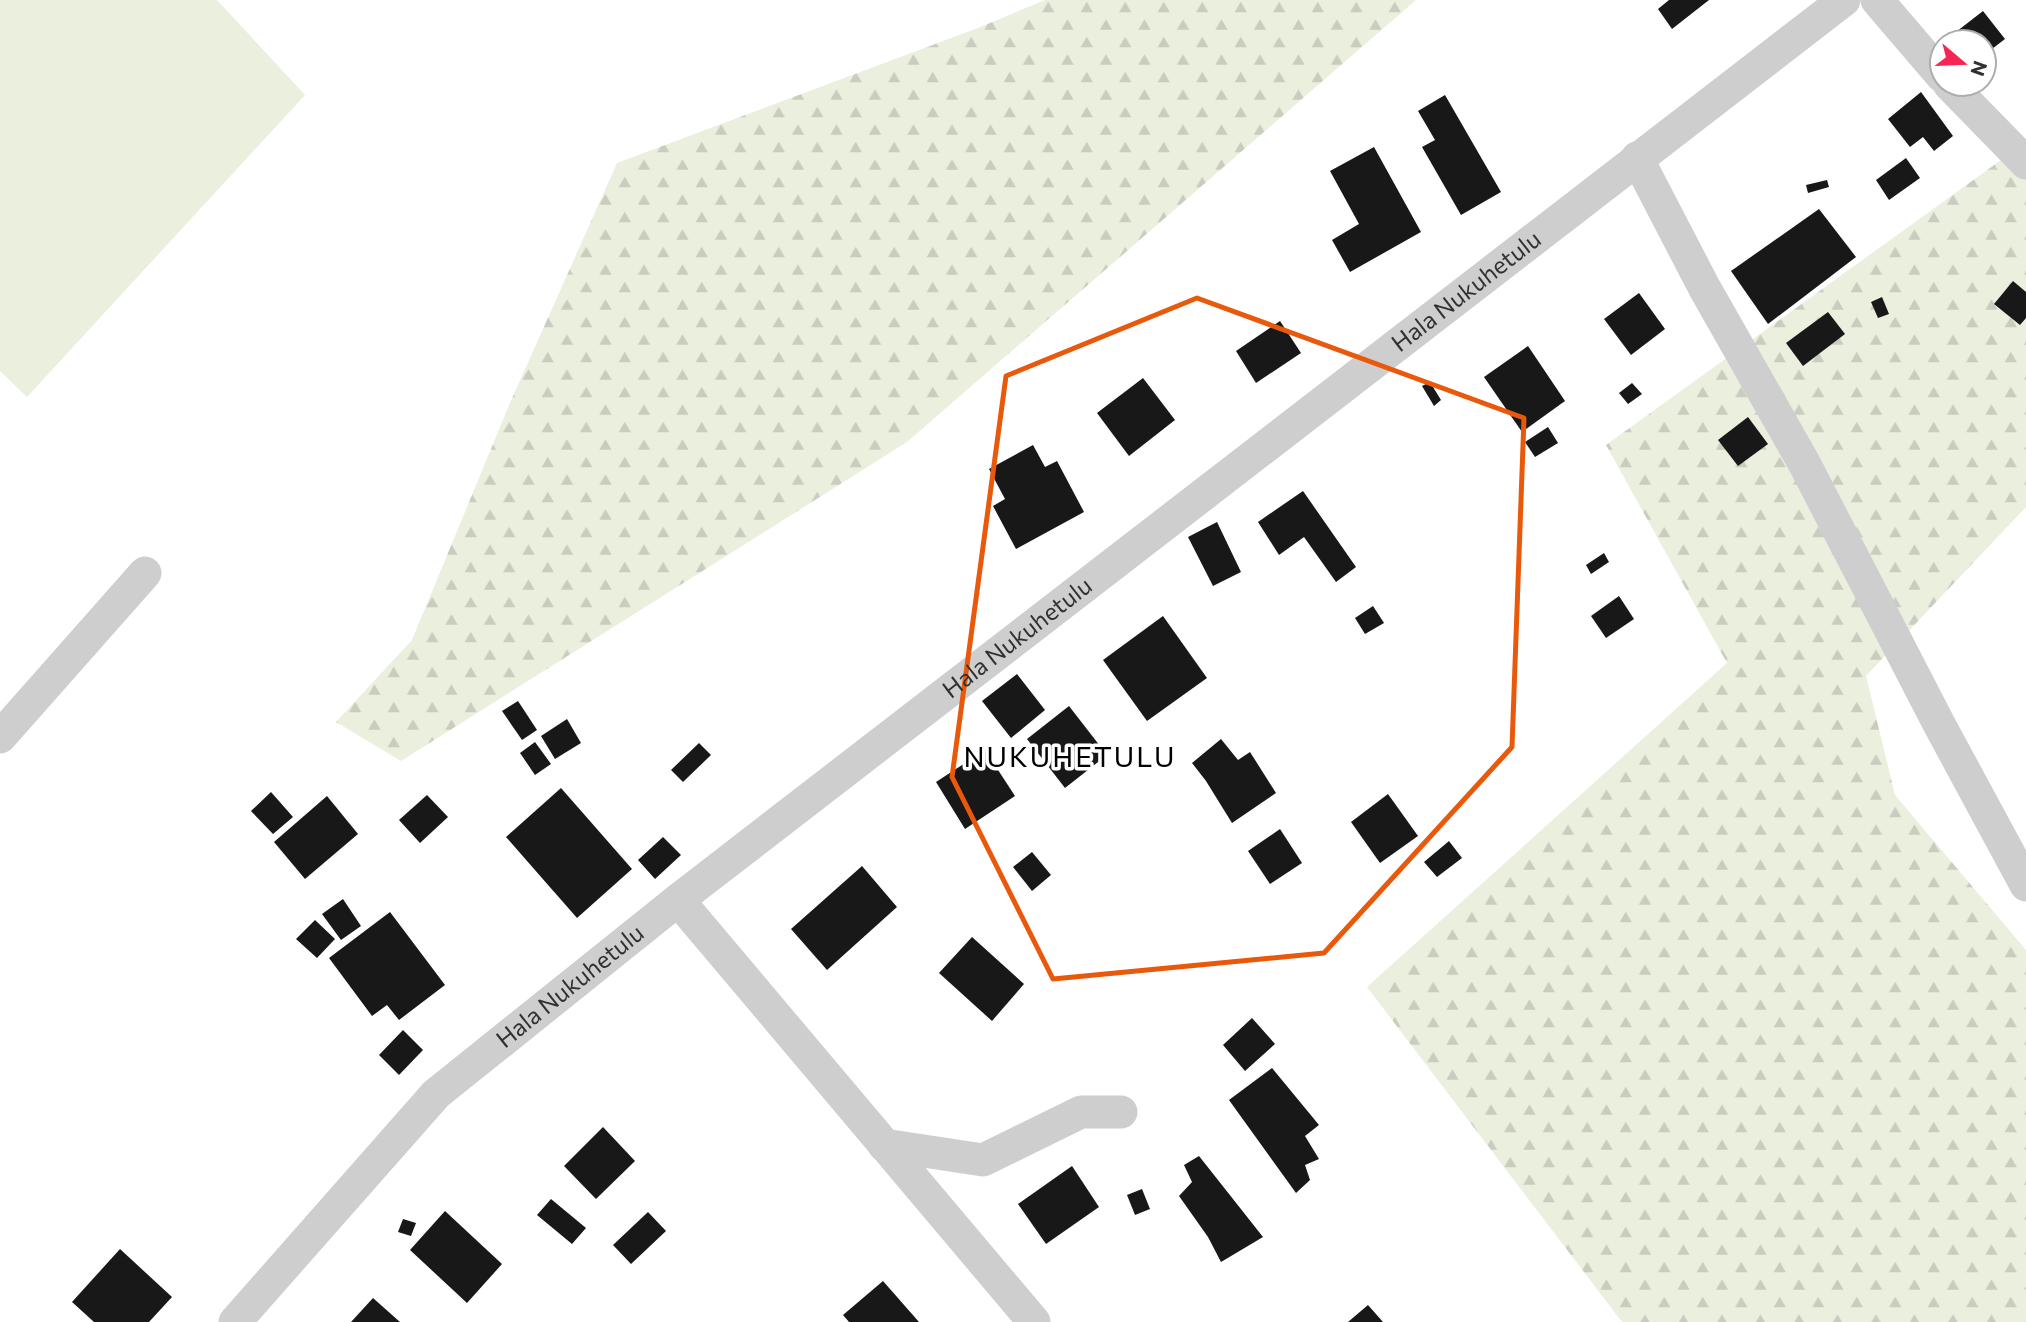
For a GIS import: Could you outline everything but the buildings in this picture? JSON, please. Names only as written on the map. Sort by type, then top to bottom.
[{"type":"street","name":"Hala Nukuhetulu","points":[[235,1322],[436,1094],[678,901],[1844,0]]},
{"type":"street","points":[[1877,0],[1928,60]]},
{"type":"street","points":[[1963,98],[2026,163]]},
{"type":"street","points":[[1637,158],[1704,287],[1804,463],[1939,724],[2026,884]]},
{"type":"street","points":[[0,737],[145,573]]},
{"type":"street","points":[[678,901],[1034,1322]]},
{"type":"street","points":[[884,1145],[983,1160],[1081,1112],[1121,1112]]},
{"type":"highlighted area","points":[[1197,298],[1524,418],[1512,747],[1324,953],[1053,979],[952,777],[1006,376]]},
{"type":"green space","points":[[0,0],[217,0],[305,95],[27,397],[0,371]]},
{"type":"green space","points":[[1045,0],[1416,0],[907,442],[401,761],[336,722],[412,640],[510,403],[617,163],[978,28]]},
{"type":"green space","points":[[2026,142],[2026,507],[1866,676],[1895,795],[2026,950],[2026,1322],[1622,1322],[1367,987],[1727,663],[1606,445]]},
{"type":"district","name":"NUKUHETULU","points":[[1070,757]]}]
